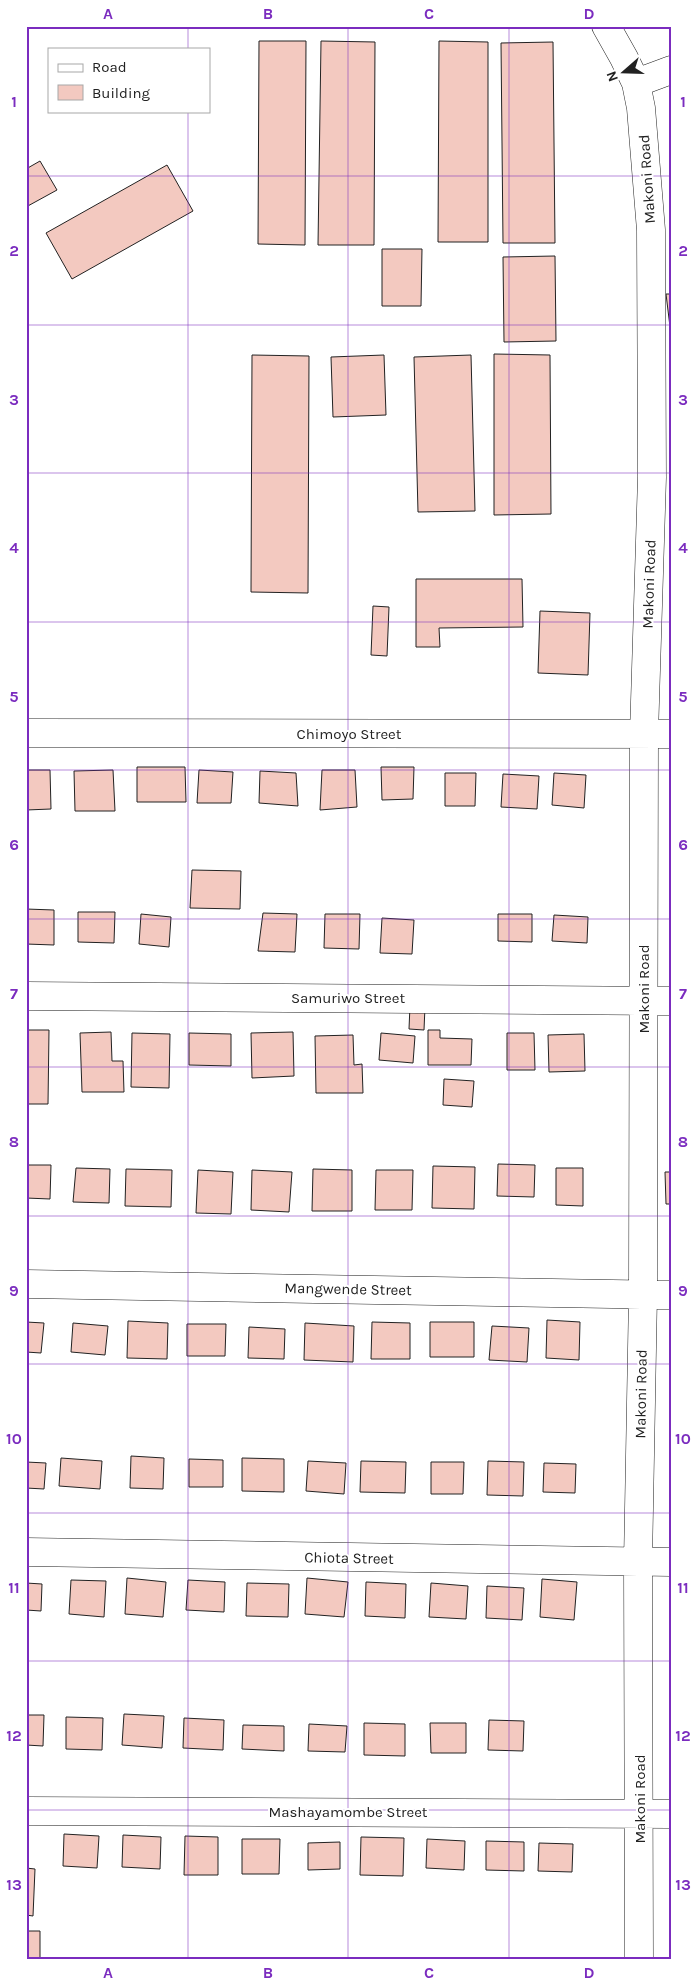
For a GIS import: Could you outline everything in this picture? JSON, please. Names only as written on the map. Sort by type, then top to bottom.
[{"type":"street","name":"Makoni Road","points":[[606,26],[636,83],[661,230],[662,477],[658,734],[644,1000],[643,1295],[638,1562],[639,1960]]},
{"type":"street","points":[[636,83],[671,70]]},
{"type":"street","name":"Chimoyo Street","points":[[26,733],[658,734]]},
{"type":"street","name":"Samuriwo Street","points":[[26,996],[671,1001]]},
{"type":"street","name":"Mangwende Street","points":[[26,1284],[671,1295]]},
{"type":"street","name":"Chiota Street","points":[[26,1552],[671,1562]]},
{"type":"street","name":"Mashayamombe Street","points":[[26,1810],[671,1814]]},
{"type":"building","points":[[259,41],[306,41],[305,245],[258,244]]},
{"type":"building","points":[[321,41],[375,42],[374,245],[318,245]]},
{"type":"building","points":[[439,41],[488,42],[488,242],[438,242]]},
{"type":"building","points":[[553,42],[555,243],[503,243],[501,43]]},
{"type":"building","points":[[40,161],[57,190],[26,207],[26,169]]},
{"type":"building","points":[[167,165],[193,211],[72,279],[46,233]]},
{"type":"building","points":[[382,249],[422,249],[421,306],[382,306]]},
{"type":"building","points":[[555,256],[556,341],[504,342],[503,257]]},
{"type":"building","points":[[666,294],[671,294],[671,335]]},
{"type":"building","points":[[494,354],[550,355],[551,514],[494,515]]},
{"type":"building","points":[[252,355],[309,356],[308,593],[251,592]]},
{"type":"building","points":[[384,355],[386,415],[333,417],[331,357]]},
{"type":"building","points":[[471,355],[475,511],[418,512],[414,357]]},
{"type":"building","points":[[416,579],[522,579],[523,627],[439,628],[440,647],[416,647]]},
{"type":"building","points":[[373,606],[389,607],[387,656],[371,655]]},
{"type":"building","points":[[540,611],[590,613],[588,675],[538,673]]},
{"type":"building","points":[[137,767],[185,767],[186,802],[137,802]]},
{"type":"building","points":[[381,767],[414,767],[413,799],[382,800]]},
{"type":"building","points":[[26,770],[50,770],[51,809],[26,810]]},
{"type":"building","points":[[113,770],[115,811],[75,811],[74,771]]},
{"type":"building","points":[[199,770],[233,772],[231,803],[197,803]]},
{"type":"building","points":[[322,770],[355,770],[357,807],[320,810]]},
{"type":"building","points":[[260,771],[296,773],[298,806],[259,803]]},
{"type":"building","points":[[445,773],[476,773],[475,806],[445,806]]},
{"type":"building","points":[[554,773],[586,775],[584,808],[552,805]]},
{"type":"building","points":[[503,774],[539,776],[537,809],[501,807]]},
{"type":"building","points":[[192,870],[241,871],[240,909],[190,908]]},
{"type":"building","points":[[26,909],[54,910],[54,945],[26,944]]},
{"type":"building","points":[[78,912],[115,912],[114,943],[78,942]]},
{"type":"building","points":[[263,913],[297,914],[295,952],[258,951]]},
{"type":"building","points":[[141,914],[171,917],[169,947],[139,944]]},
{"type":"building","points":[[325,914],[360,914],[359,949],[324,948]]},
{"type":"building","points":[[498,914],[532,914],[532,942],[498,941]]},
{"type":"building","points":[[554,915],[588,917],[587,943],[552,941]]},
{"type":"building","points":[[382,918],[414,920],[412,954],[380,953]]},
{"type":"building","points":[[410,1006],[425,1007],[424,1030],[409,1029]]},
{"type":"building","points":[[26,1030],[49,1030],[48,1104],[26,1104]]},
{"type":"building","points":[[428,1030],[440,1030],[440,1038],[472,1039],[471,1065],[428,1065]]},
{"type":"building","points":[[111,1032],[112,1061],[123,1061],[124,1092],[82,1092],[80,1033]]},
{"type":"building","points":[[293,1032],[294,1076],[252,1078],[251,1033]]},
{"type":"building","points":[[132,1033],[170,1034],[169,1088],[131,1087]]},
{"type":"building","points":[[189,1033],[231,1034],[231,1066],[189,1065]]},
{"type":"building","points":[[381,1033],[415,1036],[413,1063],[379,1060]]},
{"type":"building","points":[[507,1033],[534,1033],[535,1070],[507,1070]]},
{"type":"building","points":[[584,1034],[585,1071],[549,1072],[548,1035]]},
{"type":"building","points":[[353,1035],[354,1065],[362,1064],[363,1093],[316,1093],[315,1036]]},
{"type":"building","points":[[444,1079],[474,1081],[472,1107],[443,1105]]},
{"type":"building","points":[[498,1164],[535,1165],[534,1197],[497,1196]]},
{"type":"building","points":[[26,1165],[51,1165],[50,1199],[26,1198]]},
{"type":"building","points":[[433,1166],[475,1167],[474,1209],[432,1208]]},
{"type":"building","points":[[76,1168],[110,1169],[109,1203],[73,1202]]},
{"type":"building","points":[[556,1168],[583,1168],[583,1206],[556,1205]]},
{"type":"building","points":[[126,1169],[172,1170],[171,1207],[125,1206]]},
{"type":"building","points":[[313,1169],[352,1170],[352,1211],[312,1211]]},
{"type":"building","points":[[198,1170],[233,1172],[231,1214],[196,1213]]},
{"type":"building","points":[[252,1170],[292,1172],[289,1212],[251,1210]]},
{"type":"building","points":[[376,1170],[413,1170],[412,1210],[375,1210]]},
{"type":"building","points":[[665,1172],[671,1172],[671,1204],[666,1204]]},
{"type":"building","points":[[547,1320],[580,1322],[579,1360],[546,1358]]},
{"type":"building","points":[[128,1321],[168,1323],[167,1359],[127,1358]]},
{"type":"building","points":[[26,1322],[44,1323],[41,1353],[26,1352]]},
{"type":"building","points":[[372,1322],[410,1323],[410,1359],[371,1359]]},
{"type":"building","points":[[430,1322],[474,1322],[474,1357],[430,1357]]},
{"type":"building","points":[[73,1323],[108,1326],[105,1355],[71,1352]]},
{"type":"building","points":[[305,1323],[354,1326],[353,1362],[304,1360]]},
{"type":"building","points":[[187,1324],[226,1324],[225,1356],[187,1356]]},
{"type":"building","points":[[492,1326],[529,1328],[527,1362],[489,1360]]},
{"type":"building","points":[[249,1327],[285,1329],[284,1359],[248,1358]]},
{"type":"building","points":[[131,1456],[164,1458],[163,1489],[130,1488]]},
{"type":"building","points":[[61,1458],[102,1461],[100,1489],[59,1486]]},
{"type":"building","points":[[242,1458],[284,1459],[284,1492],[242,1491]]},
{"type":"building","points":[[189,1459],[223,1460],[223,1487],[189,1487]]},
{"type":"building","points":[[308,1461],[346,1463],[344,1494],[306,1491]]},
{"type":"building","points":[[361,1461],[406,1462],[405,1493],[360,1492]]},
{"type":"building","points":[[488,1461],[524,1462],[523,1496],[487,1495]]},
{"type":"building","points":[[26,1462],[46,1463],[44,1489],[26,1488]]},
{"type":"building","points":[[431,1462],[464,1462],[463,1494],[431,1494]]},
{"type":"building","points":[[544,1463],[576,1464],[575,1493],[543,1492]]},
{"type":"building","points":[[127,1578],[166,1582],[163,1617],[125,1614]]},
{"type":"building","points":[[307,1578],[348,1582],[344,1617],[305,1614]]},
{"type":"building","points":[[542,1579],[577,1582],[574,1620],[540,1617]]},
{"type":"building","points":[[71,1580],[106,1581],[104,1617],[69,1614]]},
{"type":"building","points":[[188,1580],[225,1582],[224,1612],[186,1610]]},
{"type":"building","points":[[366,1582],[406,1584],[405,1618],[365,1616]]},
{"type":"building","points":[[26,1583],[42,1584],[41,1611],[26,1610]]},
{"type":"building","points":[[247,1583],[289,1584],[288,1617],[246,1616]]},
{"type":"building","points":[[431,1583],[468,1586],[466,1619],[429,1617]]},
{"type":"building","points":[[487,1586],[524,1588],[522,1620],[486,1618]]},
{"type":"building","points":[[124,1714],[164,1716],[162,1748],[122,1745]]},
{"type":"building","points":[[26,1715],[44,1715],[43,1746],[26,1745]]},
{"type":"building","points":[[66,1717],[103,1718],[102,1750],[66,1749]]},
{"type":"building","points":[[184,1718],[224,1720],[223,1750],[183,1748]]},
{"type":"building","points":[[489,1720],[524,1721],[523,1751],[488,1750]]},
{"type":"building","points":[[364,1723],[405,1724],[405,1756],[364,1755]]},
{"type":"building","points":[[430,1723],[466,1723],[466,1753],[431,1753]]},
{"type":"building","points":[[309,1724],[347,1726],[345,1752],[308,1751]]},
{"type":"building","points":[[243,1725],[284,1726],[284,1751],[242,1749]]},
{"type":"building","points":[[64,1834],[99,1836],[97,1868],[63,1866]]},
{"type":"building","points":[[123,1835],[161,1837],[160,1869],[122,1867]]},
{"type":"building","points":[[185,1836],[218,1837],[218,1875],[184,1875]]},
{"type":"building","points":[[361,1837],[404,1838],[403,1876],[360,1875]]},
{"type":"building","points":[[242,1839],[280,1839],[279,1874],[242,1874]]},
{"type":"building","points":[[427,1839],[465,1841],[464,1870],[426,1868]]},
{"type":"building","points":[[486,1841],[524,1842],[524,1871],[486,1870]]},
{"type":"building","points":[[340,1842],[340,1869],[308,1870],[308,1843]]},
{"type":"building","points":[[539,1843],[573,1844],[572,1872],[538,1871]]},
{"type":"building","points":[[26,1868],[35,1869],[33,1916],[26,1915]]},
{"type":"building","points":[[26,1931],[40,1931],[40,1960],[26,1960]]}]
